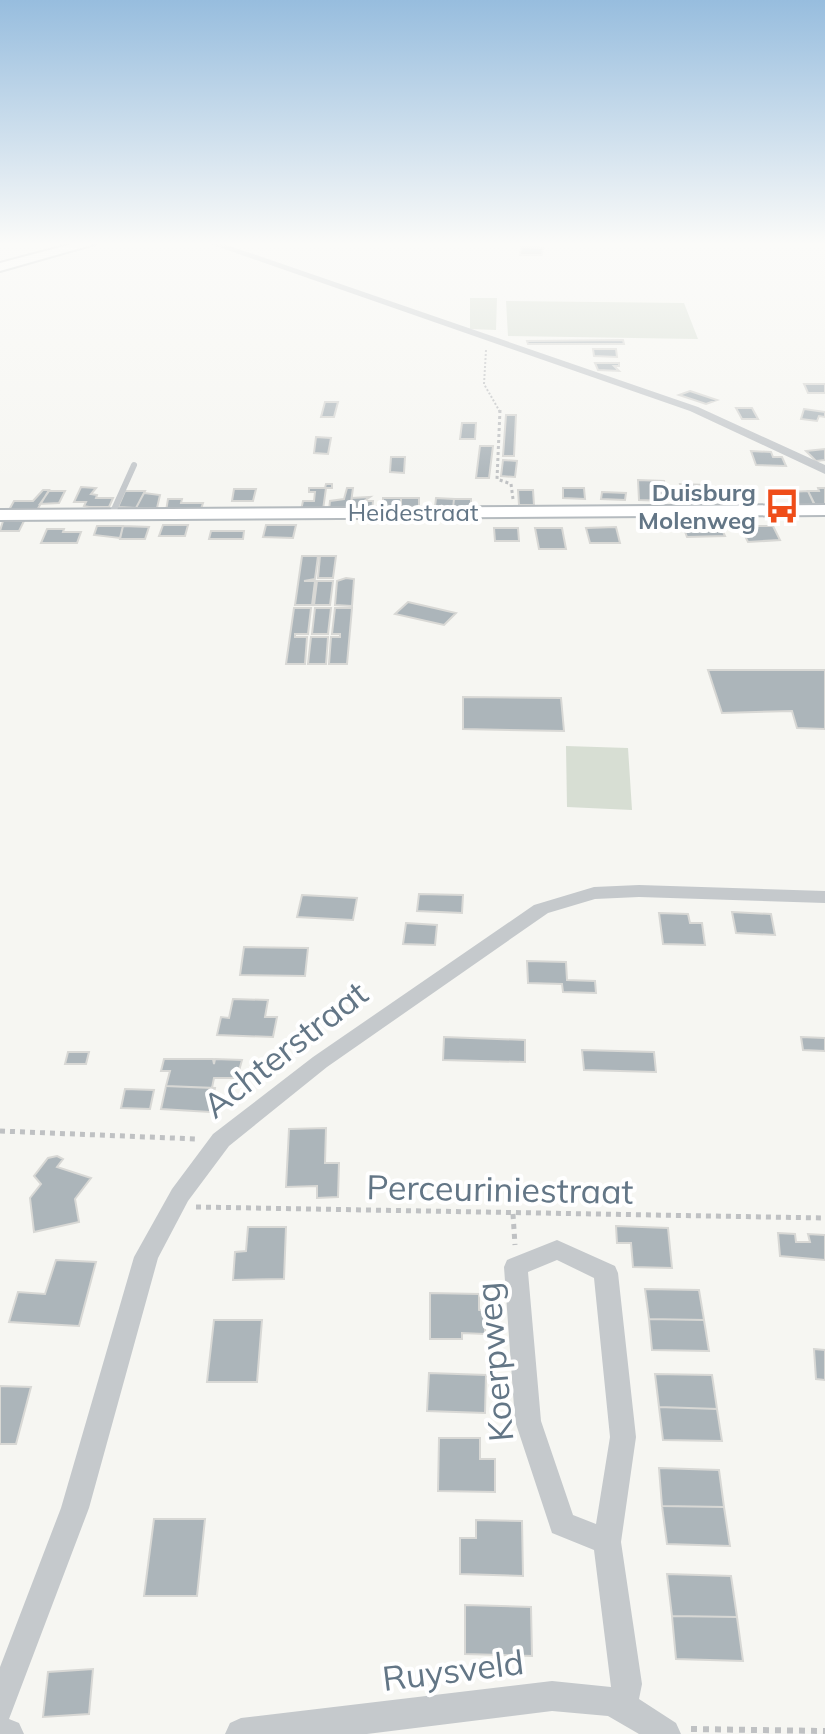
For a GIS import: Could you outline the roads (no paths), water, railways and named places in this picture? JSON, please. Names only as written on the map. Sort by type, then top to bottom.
[{"type":"street","points":[[443,325],[694,409],[825,470]]},
{"type":"street","name":"Heidestraat","points":[[0,515],[825,510]]},
{"type":"street","name":"Achterstraat","points":[[0,1707],[75,1508],[146,1257],[173,1206],[221,1140],[296,1079],[541,909],[594,893],[639,891],[825,897]]},
{"type":"street","name":"Koerpweg","points":[[607,1542],[562,1524],[528,1421],[516,1267],[557,1249],[606,1273],[623,1437],[607,1542],[627,1684],[622,1707]]},
{"type":"street","name":"Ruysveld","points":[[241,1734],[552,1696],[585,1697],[622,1707],[661,1731]]},
{"type":"street","points":[[0,1733],[8,1734]]},
{"type":"lane","points":[[112,514],[134,465]]},
{"type":"place","name":"Duisburg Molenweg","points":[[782,506]]}]
